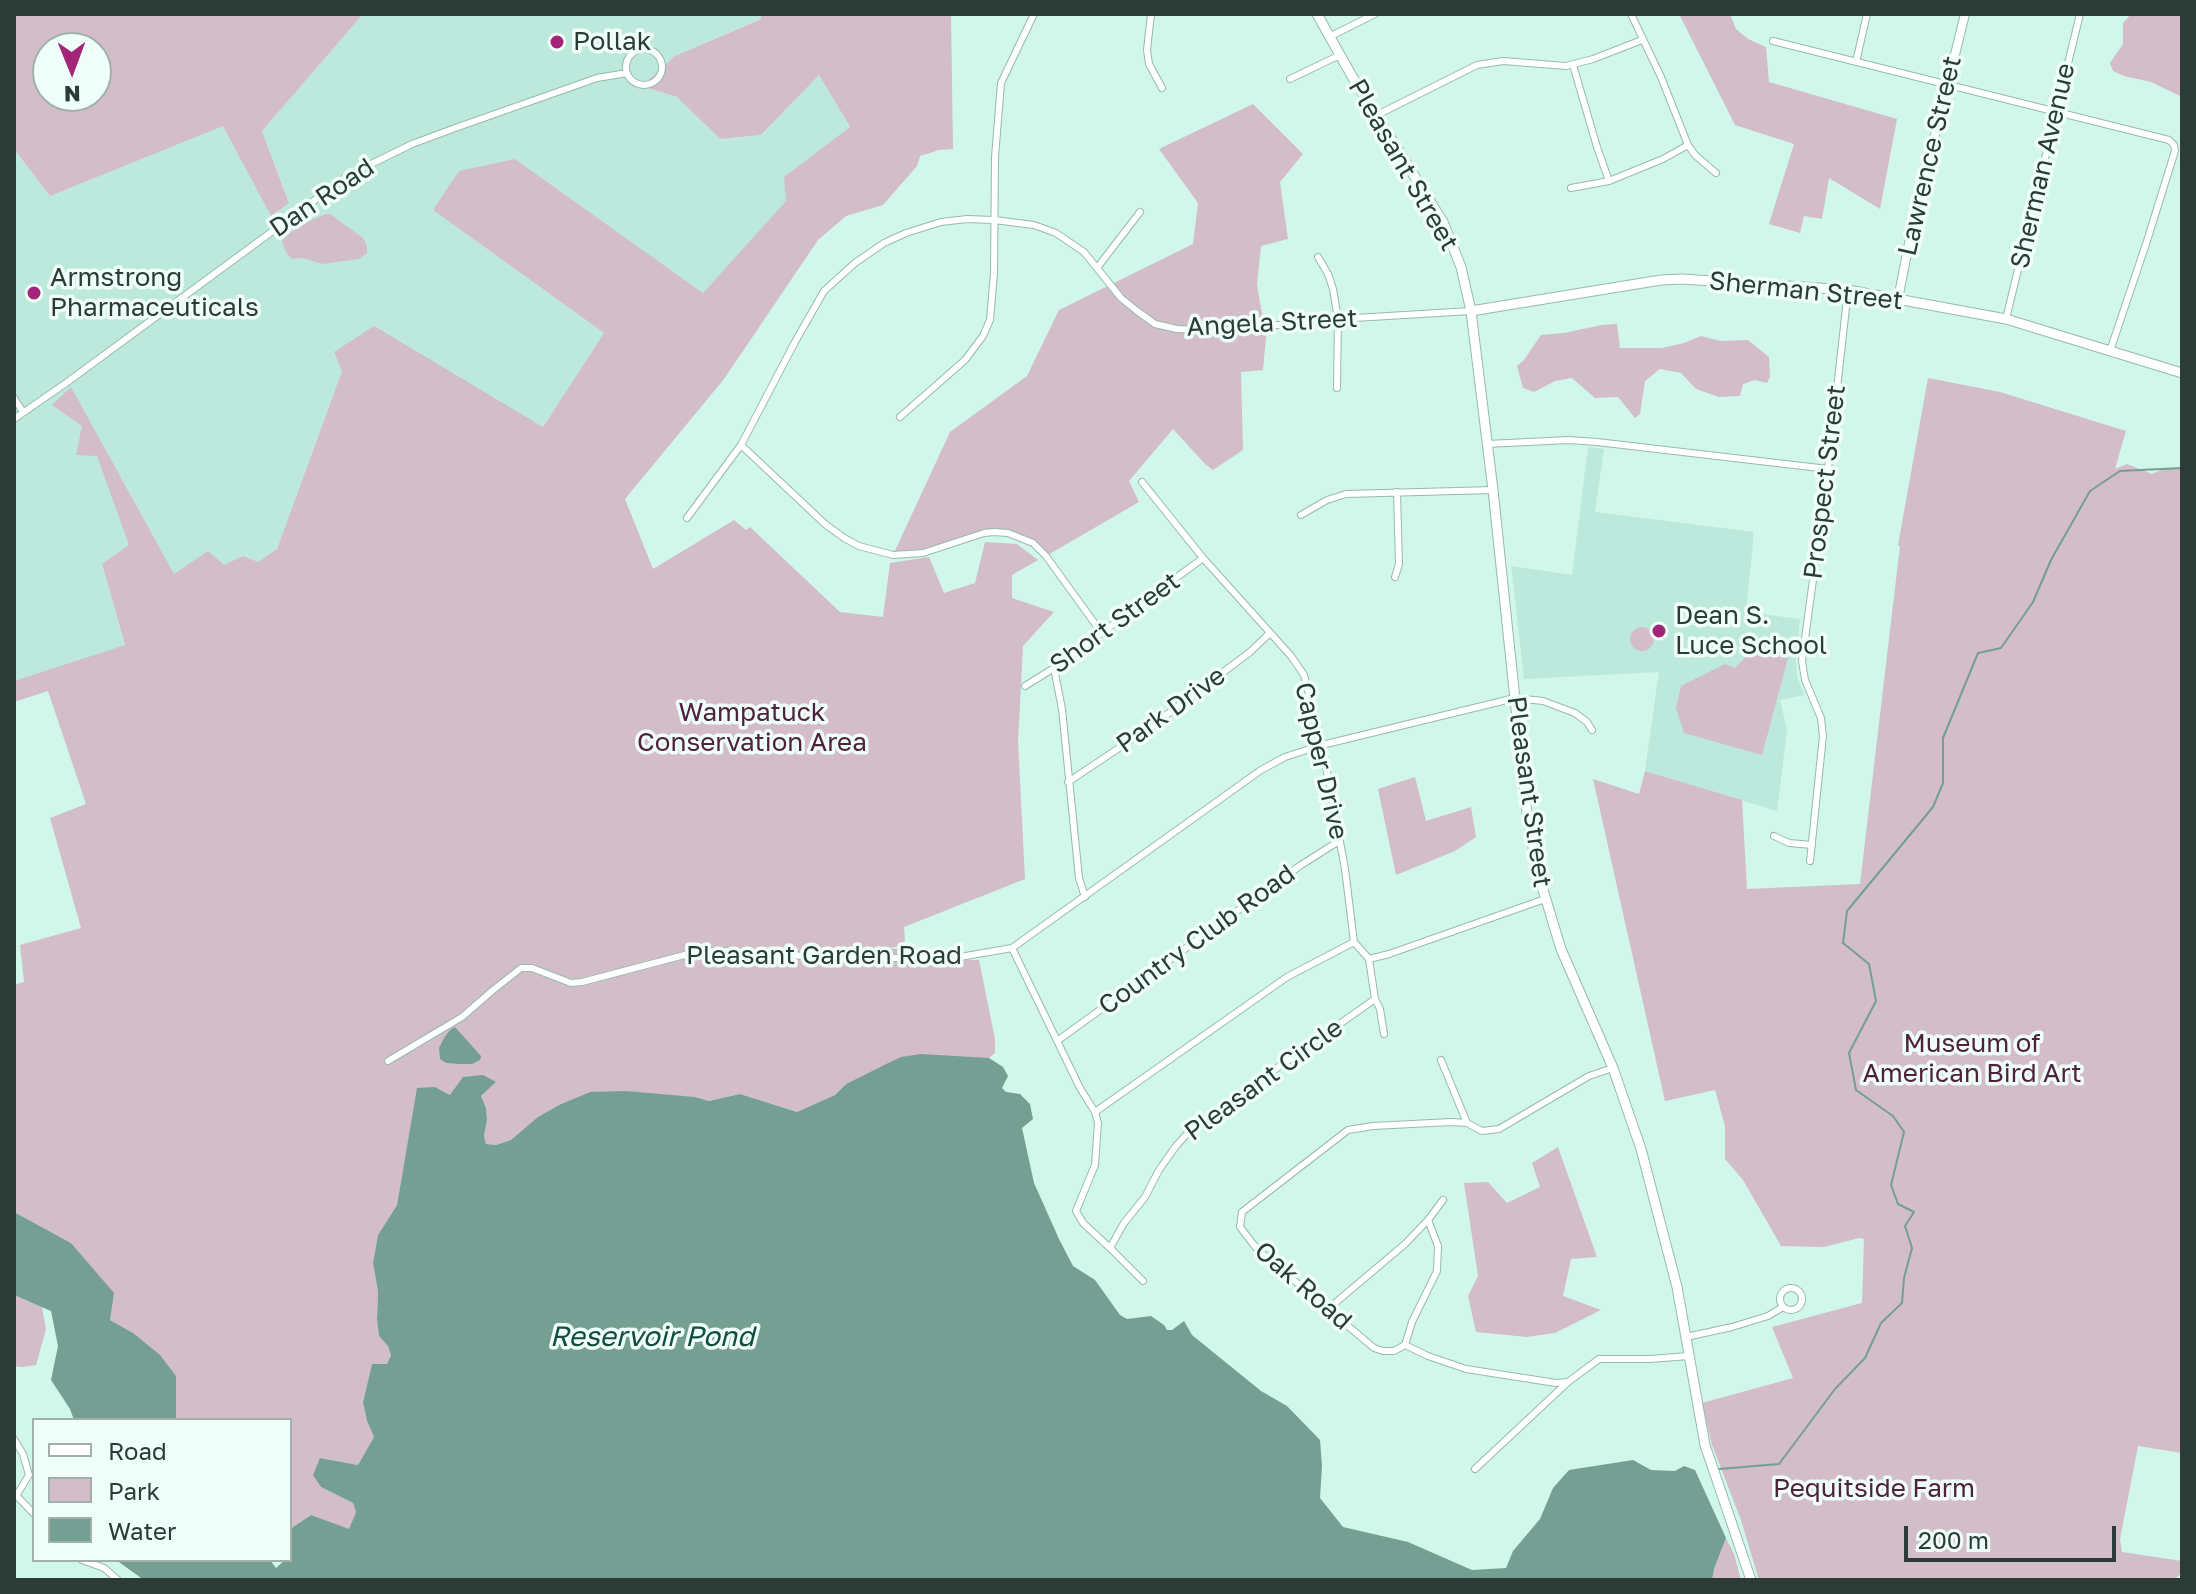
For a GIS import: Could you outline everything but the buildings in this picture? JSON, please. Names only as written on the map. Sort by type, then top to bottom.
[{"type":"main road","name":"Pleasant Street","points":[[1317,14],[1443,222],[1461,267],[1471,311],[1493,490],[1527,813],[1545,899],[1561,949],[1628,1108],[1677,1287],[1705,1445],[1751,1580]]},
{"type":"main road","name":"Sherman Street","points":[[1471,311],[1661,280],[1848,290],[2006,319],[2182,373]]},
{"type":"street","points":[[900,417],[965,360],[983,336],[990,320],[994,273],[995,157],[1001,83],[1034,14]]},
{"type":"street","points":[[1151,14],[1147,50],[1149,64],[1162,88]]},
{"type":"street","points":[[1329,37],[1375,14]]},
{"type":"street","points":[[1631,14],[1688,145],[1716,173]]},
{"type":"street","points":[[1856,62],[1867,14]]},
{"type":"street","name":"Lawrence Street","points":[[1898,299],[1912,228],[1965,14]]},
{"type":"street","name":"Sherman Avenue","points":[[2006,319],[2080,14]]},
{"type":"street","points":[[1377,115],[1477,65],[1503,61],[1573,65],[1642,40]]},
{"type":"street","points":[[1773,41],[2169,140],[2175,151],[2110,351]]},
{"type":"street","name":"Dan Road","points":[[639,50],[651,50],[662,64],[661,76],[652,84],[635,83],[627,73],[629,57],[639,50]]},
{"type":"street","points":[[1290,79],[1340,55]]},
{"type":"street","points":[[1573,65],[1609,181]]},
{"type":"street","name":"Dan Road","points":[[14,419],[349,175],[446,131],[597,78],[627,73]]},
{"type":"street","points":[[1571,188],[1609,181],[1688,145]]},
{"type":"street","points":[[1097,268],[1140,212]]},
{"type":"street","name":"Angela Street","points":[[687,518],[741,445],[824,291],[855,263],[884,243],[941,222],[994,220],[1034,225],[1056,233],[1084,252],[1121,298],[1137,311],[1155,324],[1177,329],[1217,331],[1338,319],[1471,311]]},
{"type":"street","points":[[1318,257],[1328,274],[1338,319],[1337,388]]},
{"type":"street","name":"Prospect Street","points":[[1810,861],[1823,736],[1821,718],[1805,680],[1802,661],[1848,290]]},
{"type":"street","points":[[14,398],[23,412]]},
{"type":"street","points":[[1487,444],[1569,440],[1597,442],[1828,469]]},
{"type":"street","points":[[741,445],[825,524],[859,546],[893,555],[923,553],[994,532],[1008,533],[1033,543],[1046,556],[1101,632]]},
{"type":"street","name":"Capper Drive","points":[[1142,482],[1304,675],[1322,745],[1354,942]]},
{"type":"street","points":[[1301,515],[1327,500],[1346,494],[1493,490]]},
{"type":"street","points":[[1395,577],[1399,564],[1397,492]]},
{"type":"street","name":"Short Street","points":[[1025,686],[1203,558]]},
{"type":"street","name":"Park Drive","points":[[1068,782],[1149,728],[1250,652],[1270,633]]},
{"type":"street","points":[[1054,668],[1062,709],[1079,878],[1085,897]]},
{"type":"street","points":[[1515,698],[1543,701],[1575,713],[1592,730]]},
{"type":"street","name":"Pleasant Garden Road","points":[[388,1061],[462,1017],[521,968],[532,968],[571,983],[696,952],[893,958],[960,957],[1012,948],[1261,770],[1285,757],[1322,745],[1515,698]]},
{"type":"street","points":[[1774,836],[1789,843],[1812,845]]},
{"type":"street","name":"Country Club Road","points":[[1057,1041],[1301,865],[1339,841]]},
{"type":"street","points":[[1095,1112],[1287,977],[1354,942],[1369,959],[1545,899]]},
{"type":"street","points":[[1012,948],[1098,1123],[1095,1165],[1076,1211],[1083,1223],[1143,1281]]},
{"type":"street","name":"Pleasant Circle","points":[[1369,959],[1384,1034]]},
{"type":"street","name":"Pleasant Circle","points":[[1110,1248],[1167,1158],[1187,1134],[1375,999]]},
{"type":"street","points":[[1441,1060],[1467,1123]]},
{"type":"street","name":"Oak Road","points":[[1568,1382],[1466,1369],[1405,1345],[1394,1351],[1374,1348],[1257,1249],[1240,1227],[1242,1212],[1348,1130],[1373,1126],[1467,1123],[1482,1131],[1499,1129],[1589,1076],[1613,1068]]},
{"type":"street","points":[[1328,1309],[1397,1251],[1443,1200]]},
{"type":"street","points":[[1405,1345],[1412,1322],[1437,1271],[1438,1246],[1428,1220]]},
{"type":"street","points":[[1686,1337],[1768,1316],[1783,1307]]},
{"type":"street","points":[[1475,1469],[1568,1382],[1599,1359],[1689,1356]]},
{"type":"street","points":[[14,1439],[23,1454],[29,1475],[15,1494],[32,1512]]},
{"type":"street","points":[[88,1562],[104,1568],[118,1580]]},
{"type":"shaded area","points":[[363,14],[761,14],[762,18],[675,56],[643,86],[677,97],[720,139],[761,135],[819,75],[850,128],[784,177],[787,201],[703,293],[515,159],[433,210],[604,333],[543,427],[334,352],[342,371],[277,549],[258,562],[174,575],[71,388],[82,426],[97,456],[130,545],[102,564],[125,646],[14,681],[14,149],[50,196],[224,125],[272,216],[289,202],[262,131]]},
{"type":"shaded area","name":"Dean S. Luce School","points":[[1588,447],[1604,449],[1595,512],[1754,532],[1746,612],[1800,619],[1797,677],[1805,695],[1780,700],[1787,730],[1777,811],[1645,771],[1659,672],[1524,679],[1511,566],[1572,575]]},
{"type":"green space","points":[[14,14],[363,14],[262,131],[289,203],[271,216],[223,126],[50,196],[14,149]]},
{"type":"green space","name":"Wampatuck Conservation Area","points":[[761,14],[951,14],[953,149],[920,156],[917,166],[883,205],[846,216],[818,240],[724,379],[625,499],[653,569],[734,520],[746,530],[750,527],[840,612],[883,617],[890,563],[929,557],[944,593],[975,583],[985,542],[1017,544],[1038,560],[1012,575],[1012,598],[1054,612],[1023,646],[1018,741],[1025,879],[904,927],[905,941],[896,947],[885,948],[898,949],[902,960],[979,960],[995,1053],[989,1058],[880,1067],[846,1084],[835,1095],[797,1112],[740,1094],[709,1101],[695,1097],[590,1092],[561,1104],[511,1140],[496,1145],[486,1144],[486,1108],[481,1096],[496,1082],[450,1095],[435,1087],[414,1107],[397,1205],[378,1235],[373,1263],[378,1292],[379,1336],[389,1346],[391,1355],[387,1364],[372,1365],[363,1401],[374,1437],[358,1465],[321,1458],[321,1487],[353,1503],[356,1512],[349,1530],[311,1515],[292,1528],[292,1418],[176,1418],[176,1376],[133,1333],[110,1320],[71,1243],[14,1212],[14,985],[24,982],[20,945],[81,928],[50,818],[86,804],[48,691],[14,702],[14,681],[125,645],[102,564],[129,545],[97,456],[76,455],[82,426],[52,405],[71,387],[174,574],[208,551],[224,565],[243,556],[258,562],[277,549],[342,371],[334,352],[374,326],[543,427],[604,333],[433,210],[459,171],[515,159],[703,293],[786,201],[784,177],[850,127],[819,75],[761,135],[720,139],[677,97],[642,86],[675,56],[761,19]]},
{"type":"green space","points":[[1679,14],[1730,14],[1736,29],[1748,39],[1766,47],[1769,82],[1897,119],[1880,209],[1829,178],[1822,219],[1804,216],[1800,233],[1769,224],[1794,144],[1735,125]]},
{"type":"green space","points":[[2131,14],[2182,14],[2182,97],[2151,82],[2113,71],[2110,63],[2123,44],[2123,23]]},
{"type":"green space","points":[[1253,104],[1303,154],[1280,182],[1288,239],[1261,246],[1257,285],[1264,325],[1267,326],[1263,370],[1241,372],[1243,450],[1213,470],[1173,429],[1129,481],[1139,502],[1046,556],[1033,543],[994,532],[945,547],[893,555],[950,432],[1027,376],[1059,310],[1193,244],[1198,203],[1159,149]]},
{"type":"green space","points":[[326,214],[363,238],[367,253],[359,259],[322,264],[303,258],[292,259],[282,242],[285,236]]},
{"type":"green space","points":[[1617,324],[1620,348],[1662,348],[1701,336],[1721,341],[1748,340],[1769,357],[1770,377],[1767,383],[1755,380],[1743,384],[1740,396],[1719,397],[1696,389],[1681,373],[1660,369],[1645,381],[1640,414],[1635,418],[1618,397],[1595,398],[1572,378],[1555,381],[1534,392],[1523,388],[1517,366],[1541,335]]},
{"type":"green space","name":"Museum of American Bird Art","points":[[1928,378],[2000,392],[2126,431],[2115,469],[2127,464],[2152,474],[2166,468],[2182,469],[2182,1453],[2138,1446],[2120,1539],[2122,1552],[2182,1561],[2182,1573],[2173,1580],[1759,1580],[1741,1520],[1712,1445],[1702,1403],[1793,1378],[1772,1327],[1862,1303],[1864,1239],[1824,1247],[1781,1246],[1743,1180],[1725,1159],[1725,1126],[1715,1090],[1665,1101],[1593,779],[1639,794],[1645,771],[1742,800],[1747,889],[1860,884],[1898,545]]},
{"type":"green space","points":[[1642,627],[1651,630],[1654,639],[1651,648],[1642,651],[1633,648],[1630,639],[1633,630]]},
{"type":"green space","points":[[1761,641],[1788,658],[1762,755],[1684,733],[1676,708],[1681,686],[1725,664],[1735,668]]},
{"type":"green space","points":[[1415,777],[1426,821],[1471,807],[1476,837],[1455,851],[1396,875],[1378,789]]},
{"type":"green space","points":[[1558,1147],[1597,1257],[1571,1259],[1563,1296],[1601,1310],[1555,1333],[1527,1337],[1476,1332],[1468,1296],[1478,1276],[1464,1183],[1488,1182],[1507,1203],[1540,1187],[1532,1163]]},
{"type":"green space","points":[[14,1295],[42,1307],[46,1329],[36,1365],[14,1366]]},
{"type":"green space","points":[[1726,1538],[1734,1554],[1741,1580],[1712,1580]]},
{"type":"water","points":[[455,1027],[481,1056],[480,1060],[460,1064],[446,1063],[440,1059],[439,1048]]},
{"type":"water","name":"Reservoir Pond","points":[[921,1054],[989,1058],[1003,1067],[1008,1076],[1002,1088],[1006,1092],[1020,1094],[1030,1104],[1033,1119],[1022,1128],[1034,1183],[1073,1266],[1095,1280],[1120,1315],[1127,1319],[1151,1316],[1167,1330],[1184,1321],[1192,1335],[1261,1391],[1287,1406],[1320,1440],[1320,1498],[1343,1527],[1408,1542],[1472,1570],[1506,1568],[1513,1551],[1540,1519],[1553,1488],[1569,1470],[1633,1460],[1651,1470],[1675,1471],[1684,1466],[1695,1470],[1726,1538],[1712,1580],[144,1580],[119,1562],[272,1562],[276,1568],[283,1562],[292,1562],[292,1528],[311,1515],[349,1529],[356,1512],[353,1503],[321,1487],[313,1475],[320,1458],[358,1465],[374,1437],[363,1402],[372,1364],[387,1364],[391,1355],[379,1336],[378,1292],[373,1263],[378,1235],[397,1205],[417,1088],[435,1087],[450,1095],[463,1077],[483,1075],[496,1082],[481,1096],[486,1108],[486,1144],[496,1145],[511,1140],[538,1117],[561,1104],[590,1092],[626,1091],[709,1101],[740,1094],[797,1112],[835,1095],[846,1084],[901,1057]]},
{"type":"water","points":[[14,1212],[71,1243],[114,1293],[110,1320],[133,1333],[160,1355],[176,1376],[176,1418],[73,1418],[51,1380],[58,1346],[51,1311],[14,1295]]},
{"type":"waterway","points":[[1719,1469],[1779,1464],[1835,1389],[1865,1358],[1881,1323],[1902,1303],[1904,1278],[1912,1248],[1905,1226],[1914,1212],[1898,1204],[1891,1185],[1904,1132],[1893,1116],[1856,1090],[1849,1053],[1876,1001],[1869,964],[1843,943],[1847,911],[1933,807],[1943,783],[1943,738],[1978,653],[2001,648],[2033,602],[2051,560],[2090,491],[2120,471],[2182,468]]},
{"type":"place","name":"Pollak","points":[[557,42]]},
{"type":"place","name":"Armstrong Pharmaceuticals","points":[[34,293]]},
{"type":"place","name":"Dean S. Luce School","points":[[1659,631]]},
{"type":"park label","name":"Pequitside Farm","points":[[1874,1489]]}]
